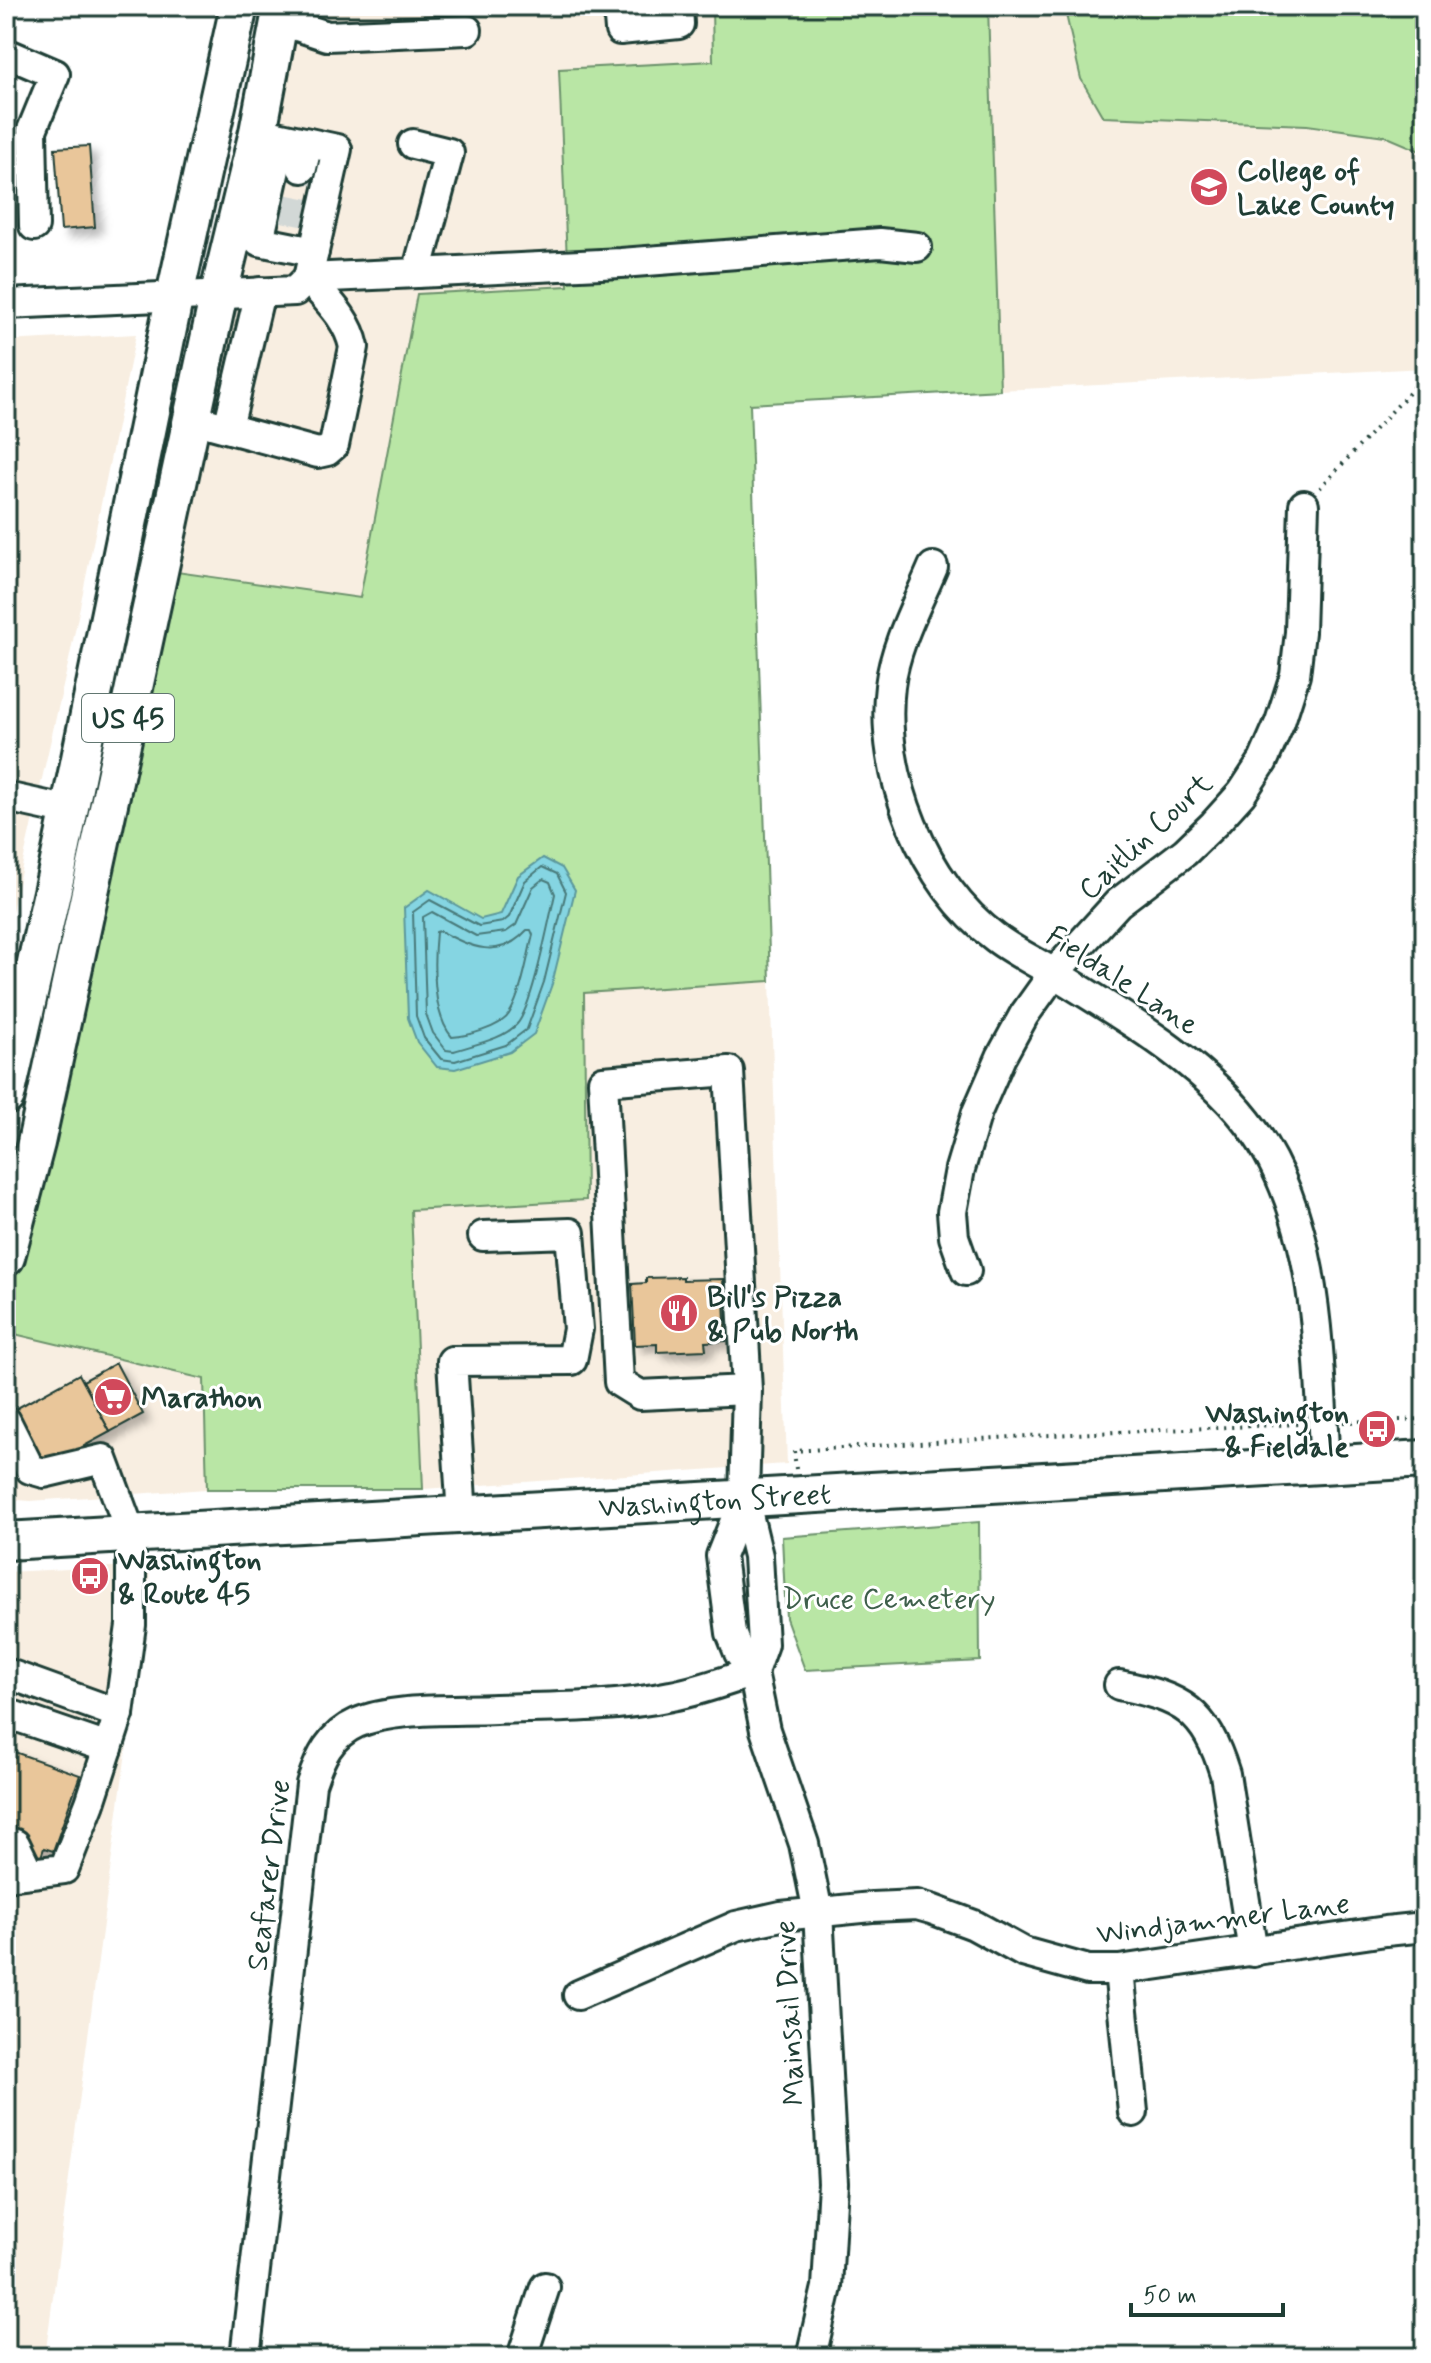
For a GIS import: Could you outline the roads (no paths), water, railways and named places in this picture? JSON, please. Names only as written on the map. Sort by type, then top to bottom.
[{"type":"main road","name":"US 45","points":[[6,1096],[70,811],[175,295],[239,6]]},
{"type":"main road","name":"US 45","points":[[6,1257],[36,1143],[219,293],[287,145],[280,13]]},
{"type":"main road","name":"Washington Street","points":[[6,1541],[1425,1459]]},
{"type":"street","points":[[618,6],[620,30],[679,24],[678,6]]},
{"type":"street","points":[[280,13],[327,36],[467,30]]},
{"type":"street","points":[[6,53],[55,74],[32,130],[34,226]]},
{"type":"street","points":[[413,144],[449,153],[417,273]]},
{"type":"street","points":[[6,304],[295,291],[300,250],[337,149],[287,145],[259,241],[300,250],[417,273],[621,263],[880,243],[917,247]]},
{"type":"street","points":[[193,419],[318,453],[332,449],[354,355],[348,327],[300,250]]},
{"type":"street","points":[[228,428],[260,292]]},
{"type":"street","name":"Caitlin Court","points":[[966,1271],[954,1237],[952,1212],[960,1169],[977,1112],[1024,1015],[1054,973],[1118,903],[1185,852],[1214,824],[1242,793],[1263,761],[1295,675],[1300,632],[1304,505]]},
{"type":"street","name":"Fieldale Lane","points":[[933,567],[901,642],[890,685],[893,767],[902,802],[945,884],[967,912],[995,938],[1177,1054],[1221,1093],[1256,1133],[1292,1209],[1306,1254],[1312,1293],[1325,1465]]},
{"type":"street","points":[[6,797],[70,811]]},
{"type":"street","name":"Mainsail Drive","points":[[747,1390],[640,1395],[619,1382],[603,1081],[729,1071],[747,1390],[744,1498],[758,1556],[763,1644],[753,1672],[765,1730],[804,1844],[818,1912],[833,2183],[827,2287],[811,2357]]},
{"type":"street","points":[[462,1516],[452,1361],[572,1360],[578,1329],[570,1233],[483,1236]]},
{"type":"street","points":[[6,1421],[30,1469],[44,1473],[103,1459],[131,1534],[131,1625],[119,1714],[64,1869],[17,1875],[15,1844],[6,1841]]},
{"type":"street","name":"Seafarer Drive","points":[[245,2357],[311,1784],[319,1758],[320,1740],[360,1722],[399,1714],[624,1703],[684,1693],[753,1672]]},
{"type":"street","points":[[6,1673],[119,1714]]},
{"type":"street","points":[[1119,1685],[1159,1693],[1189,1709],[1206,1726],[1225,1774],[1253,1952]]},
{"type":"street","points":[[6,1713],[108,1748]]},
{"type":"street","name":"Windjammer Lane","points":[[578,1995],[736,1926],[818,1912],[917,1905],[974,1925],[1023,1952],[1088,1970],[1119,1970],[1425,1927]]},
{"type":"street","points":[[1119,1970],[1133,2112]]},
{"type":"street","points":[[522,2357],[545,2287]]},
{"type":"water","points":[[543,858],[562,868],[575,890],[552,984],[534,1034],[510,1052],[455,1069],[437,1067],[417,1042],[408,1018],[404,908],[429,890],[481,919],[501,914],[518,876]]},
{"type":"tunnel","points":[[291,224],[302,168]]},
{"type":"place","name":"College of Lake County","points":[[1209,187]]},
{"type":"place","name":"Bill's Pizza & Pub North","points":[[679,1313]]},
{"type":"place","name":"Marathon","points":[[113,1397]]},
{"type":"place","name":"Washington & Fieldale","points":[[1377,1429]]},
{"type":"place","name":"Washington & Route 45","points":[[90,1576]]},
{"type":"park label","name":"Druce Cemetery","points":[[889,1598]]}]
